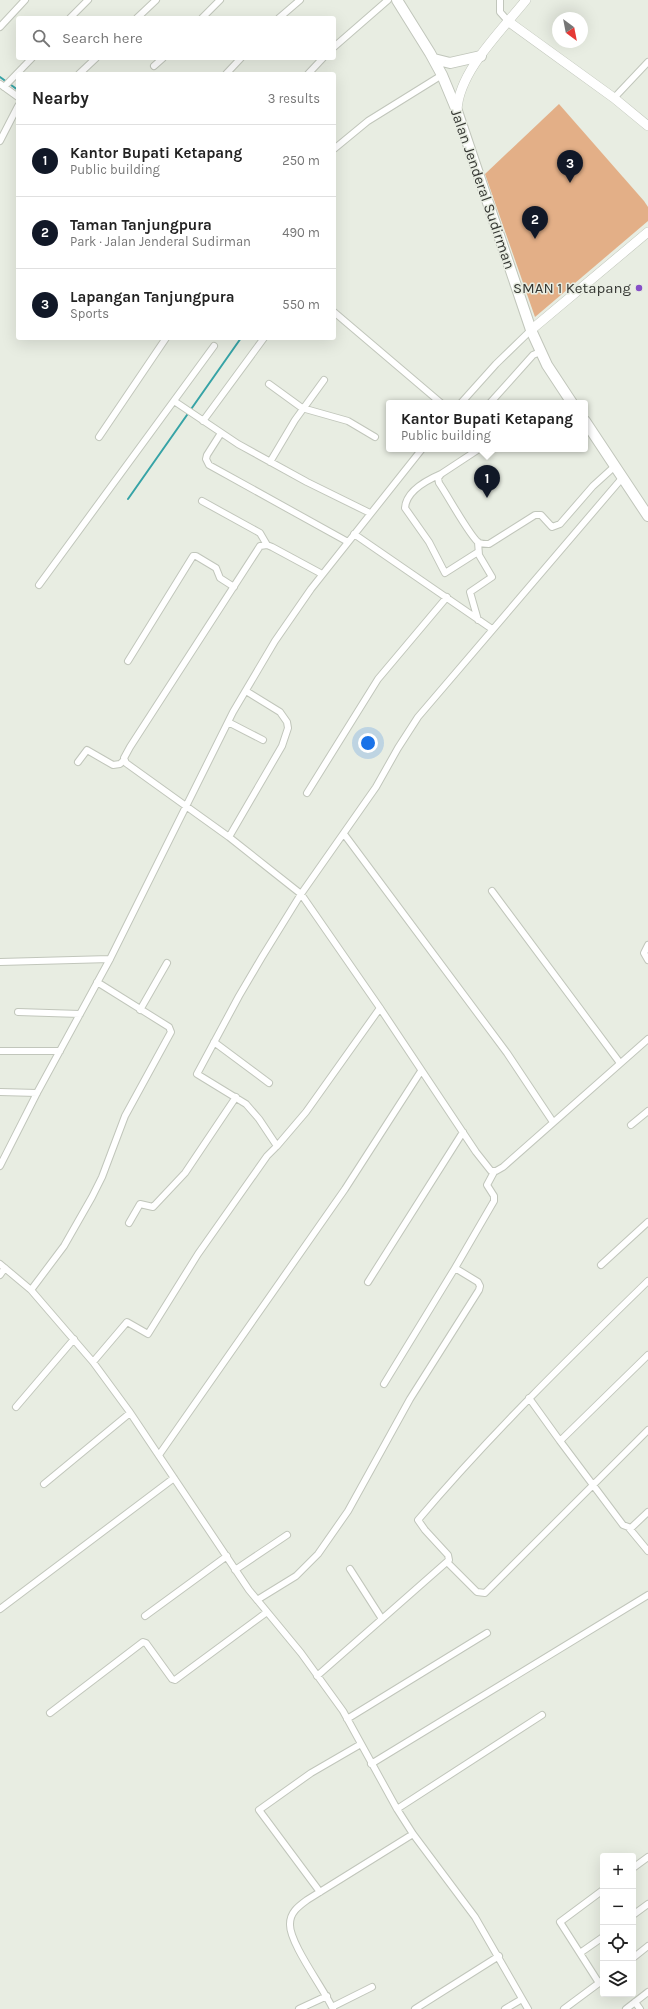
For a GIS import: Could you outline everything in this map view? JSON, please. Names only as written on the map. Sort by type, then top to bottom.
[{"type":"main road","name":"Jalan Jenderal Sudirman","points":[[397,0],[434,59],[442,75],[457,111],[531,330],[540,352],[570,400]]},
{"type":"main road","points":[[434,59],[450,63],[481,56]]},
{"type":"main road","points":[[588,426],[624,477],[648,516]]},
{"type":"street","points":[[0,27],[25,0]]},
{"type":"street","points":[[72,16],[88,0]]},
{"type":"street","points":[[139,16],[156,0]]},
{"type":"street","points":[[204,16],[220,0]]},
{"type":"street","points":[[281,16],[300,0]]},
{"type":"street","points":[[336,45],[388,0]]},
{"type":"street","points":[[500,0],[500,12],[509,22],[614,98],[648,126]]},
{"type":"street","points":[[457,111],[457,100],[462,84],[481,56],[526,0]]},
{"type":"street","points":[[17,72],[30,60]]},
{"type":"street","points":[[81,72],[94,60]]},
{"type":"street","points":[[154,66],[161,60]]},
{"type":"street","points":[[228,72],[240,60]]},
{"type":"street","points":[[310,72],[322,60]]},
{"type":"street","points":[[614,98],[648,62]]},
{"type":"street","points":[[16,73],[2,86],[16,96]]},
{"type":"street","points":[[336,147],[368,121],[442,75]]},
{"type":"street","points":[[0,141],[16,110]]},
{"type":"street","points":[[464,400],[496,364],[531,330],[648,232]]},
{"type":"street","points":[[336,314],[437,400]]},
{"type":"street","points":[[99,437],[165,340]]},
{"type":"street","points":[[203,421],[263,340]]},
{"type":"street","points":[[39,585],[214,346]]},
{"type":"street","points":[[493,400],[533,355],[540,352]]},
{"type":"street","points":[[270,462],[302,408],[324,380]]},
{"type":"street","points":[[269,384],[302,408],[348,422],[375,437]]},
{"type":"street","points":[[174,401],[221,433],[270,462],[370,513]]},
{"type":"street","points":[[221,433],[207,455],[206,459],[209,465],[348,542]]},
{"type":"street","points":[[0,1166],[36,1094],[110,959],[228,722],[246,691],[290,618],[322,574],[420,452]]},
{"type":"street","points":[[474,452],[441,474],[426,480],[405,502],[404,508],[429,542],[445,573],[478,552]]},
{"type":"street","points":[[478,542],[489,544],[535,515],[541,515],[552,527],[556,526],[593,486],[615,466]]},
{"type":"street","points":[[441,474],[438,478],[439,482],[478,542],[478,552],[492,577],[470,592],[478,620]]},
{"type":"street","points":[[277,1146],[254,1113],[236,1097],[197,1074],[239,996],[301,894],[376,787],[398,748],[418,717],[624,477]]},
{"type":"street","points":[[202,501],[260,533],[267,545],[322,574]]},
{"type":"street","points":[[354,534],[492,629]]},
{"type":"street","points":[[78,762],[87,750],[113,765],[120,764],[124,760],[161,699],[258,548],[267,545]]},
{"type":"street","points":[[128,661],[193,556],[196,556],[216,568],[220,578],[234,587]]},
{"type":"street","points":[[306,794],[378,679],[446,597]]},
{"type":"street","points":[[229,836],[282,746],[288,728],[287,722],[280,712],[246,691]]},
{"type":"street","points":[[228,722],[263,740]]},
{"type":"street","points":[[124,760],[229,836],[301,894],[380,1008],[486,1166],[494,1172]]},
{"type":"street","points":[[344,834],[507,1053],[553,1122]]},
{"type":"street","points":[[492,891],[620,1063]]},
{"type":"street","points":[[648,945],[644,953],[648,960]]},
{"type":"street","points":[[0,962],[110,959]]},
{"type":"street","points":[[140,1010],[167,963]]},
{"type":"street","points":[[31,1290],[64,1246],[92,1197],[102,1178],[125,1116],[171,1032],[169,1027],[97,982]]},
{"type":"street","points":[[93,1362],[127,1322],[148,1334],[198,1254],[267,1156],[306,1112],[380,1008]]},
{"type":"street","points":[[18,1012],[80,1014]]},
{"type":"street","points":[[384,1384],[494,1201],[494,1196],[487,1185],[494,1172],[503,1166],[648,1039]]},
{"type":"street","points":[[214,1042],[269,1083]]},
{"type":"street","points":[[0,1051],[60,1051]]},
{"type":"street","points":[[159,1455],[344,1189],[422,1071]]},
{"type":"street","points":[[0,1092],[36,1094]]},
{"type":"street","points":[[129,1223],[140,1204],[153,1207],[181,1179],[236,1097]]},
{"type":"street","points":[[631,1125],[648,1111]]},
{"type":"street","points":[[368,1282],[463,1132]]},
{"type":"street","points":[[601,1265],[648,1222]]},
{"type":"street","points":[[0,1275],[2,1266],[31,1290],[93,1362],[130,1413],[235,1570],[317,1676],[347,1719],[397,1809],[413,1834],[459,1894],[499,1956],[528,2009]]},
{"type":"street","points":[[257,1600],[290,1580],[312,1562],[348,1511],[410,1399],[479,1290],[480,1286],[478,1282],[455,1268]]},
{"type":"street","points":[[317,1676],[447,1562],[449,1558],[448,1555],[418,1520],[482,1447],[529,1398],[648,1281]]},
{"type":"street","points":[[16,1407],[74,1339]]},
{"type":"street","points":[[560,1441],[648,1355]]},
{"type":"street","points":[[529,1398],[621,1524],[629,1528],[648,1551]]},
{"type":"street","points":[[44,1484],[130,1413]]},
{"type":"street","points":[[447,1562],[477,1592],[485,1592],[648,1430]]},
{"type":"street","points":[[0,1609],[174,1478]]},
{"type":"street","points":[[629,1528],[635,1525],[648,1512]]},
{"type":"street","points":[[235,1570],[287,1535]]},
{"type":"street","points":[[145,1616],[227,1556]]},
{"type":"street","points":[[350,1570],[382,1619]]},
{"type":"street","points":[[371,1764],[648,1595]]},
{"type":"street","points":[[50,1713],[143,1642],[146,1643],[172,1679],[175,1680],[267,1612]]},
{"type":"street","points":[[347,1719],[487,1633]]},
{"type":"street","points":[[397,1809],[542,1715]]},
{"type":"street","points":[[320,1892],[258,1810],[311,1773],[361,1744]]},
{"type":"street","points":[[372,1987],[333,2008],[290,1932],[291,1916],[296,1908],[413,1834]]},
{"type":"street","points":[[636,1866],[648,1857]]},
{"type":"street","points":[[600,1892],[561,1921],[561,1925],[600,1980]]},
{"type":"street","points":[[636,1913],[648,1904]]},
{"type":"street","points":[[580,1953],[600,1939]]},
{"type":"street","points":[[636,1956],[648,1946]]},
{"type":"street","points":[[415,2009],[499,1956]]},
{"type":"street","points":[[564,2009],[600,1982]]},
{"type":"street","points":[[626,2009],[648,1992]]},
{"type":"street","points":[[299,2009],[327,1996]]},
{"type":"street","points":[[505,2009],[522,1999]]},
{"type":"street","points":[[635,2002],[640,2009]]},
{"type":"shaded area","points":[[559,104],[644,201],[648,207],[648,221],[535,317],[485,174]]},
{"type":"waterway","points":[[0,77],[16,89]]},
{"type":"waterway","points":[[128,499],[240,340]]},
{"type":"place","name":"Lapangan Tanjungpura","points":[[570,183]]},
{"type":"place","name":"Taman Tanjungpura","points":[[535,239]]},
{"type":"place","name":"SMAN 1 Ketapang","points":[[639,288]]},
{"type":"place","name":"Kantor Bupati Ketapang","points":[[487,498]]}]
